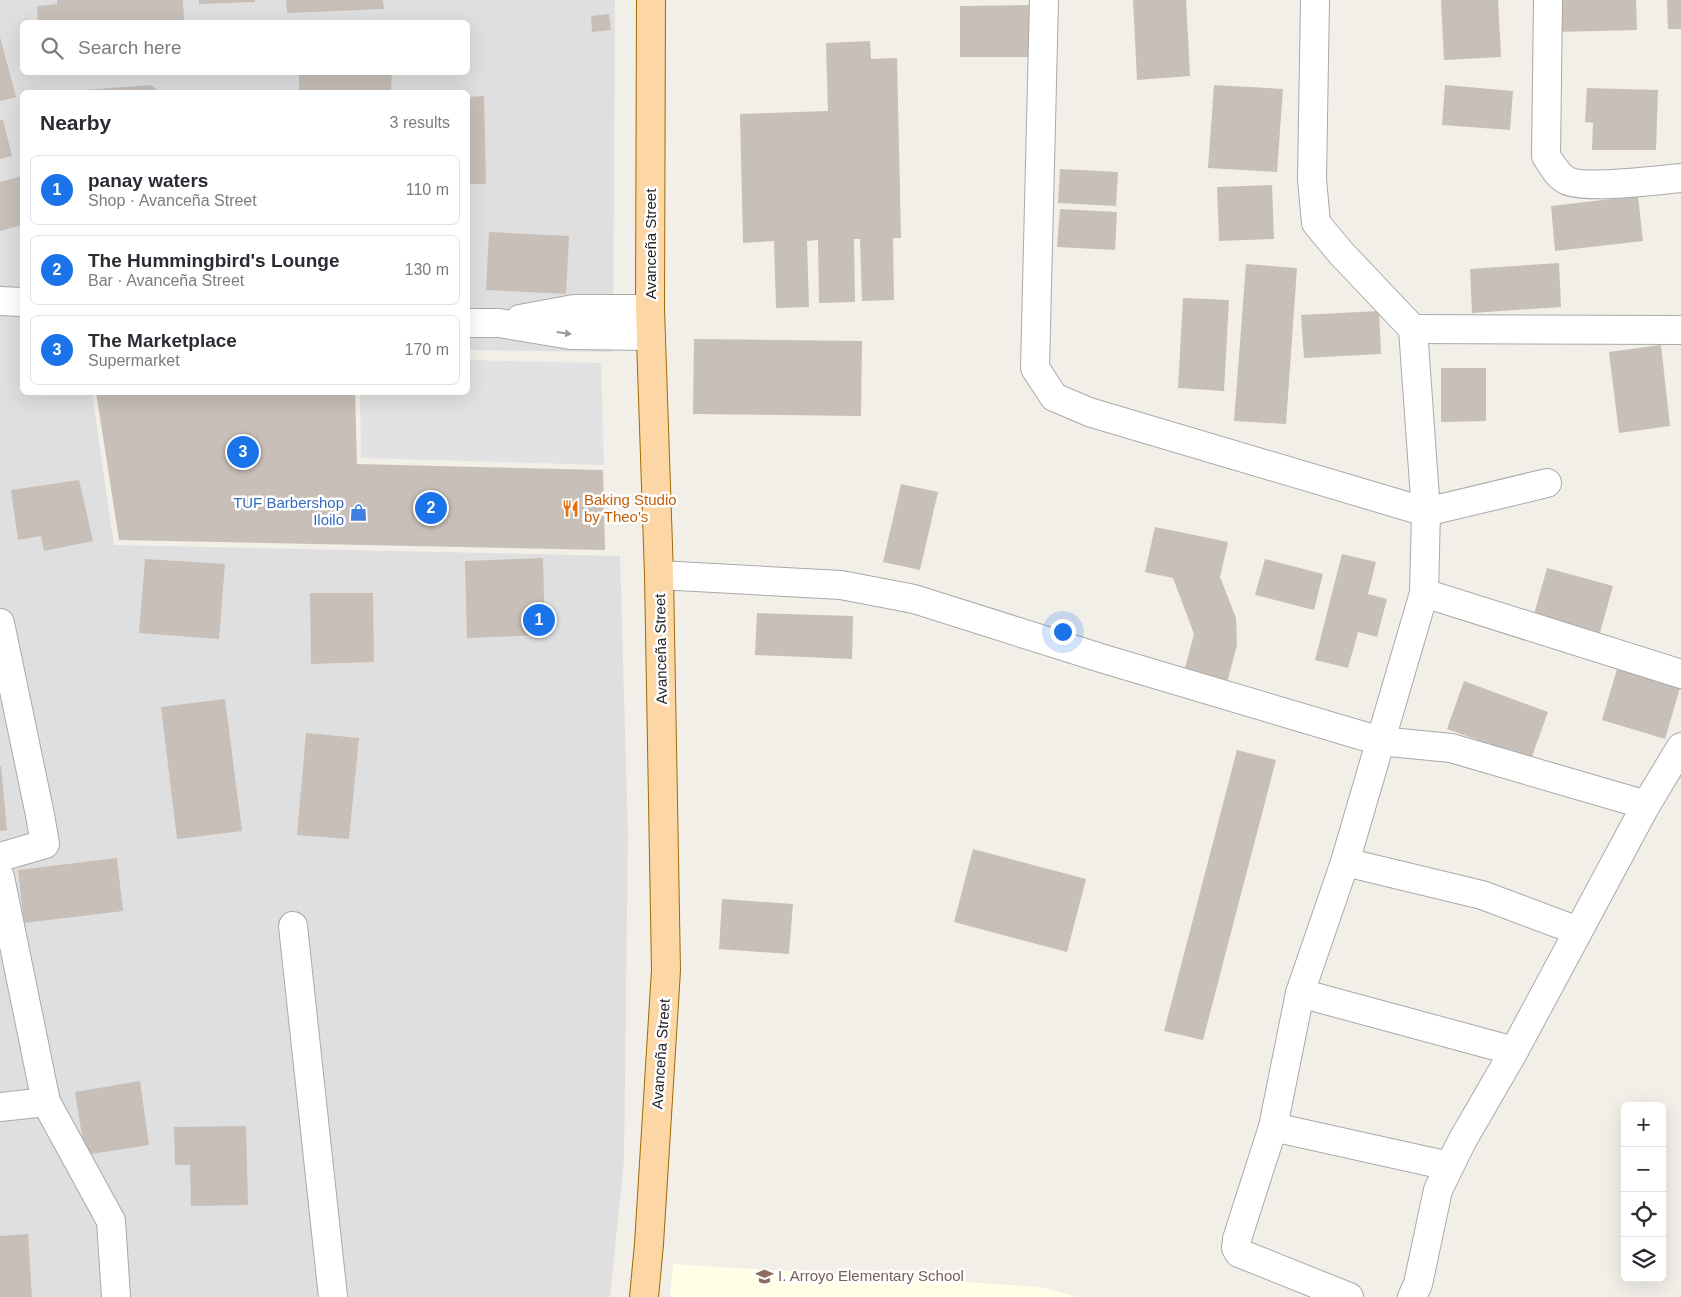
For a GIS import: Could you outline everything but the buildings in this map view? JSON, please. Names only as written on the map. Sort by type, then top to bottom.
[{"type":"main road","name":"Avanceña Street","points":[[644,1297],[666,970],[659,575],[651,323],[651,0]]},
{"type":"street","points":[[1044,0],[1035,368],[1054,397],[1089,412],[1426,512],[1547,484]]},
{"type":"street","points":[[1315,0],[1312,178],[1316,223],[1341,253],[1413,329],[1426,512],[1424,593],[1345,862],[1300,993],[1273,1127],[1237,1239],[1236,1248],[1239,1253],[1349,1297]]},
{"type":"street","points":[[1548,0],[1546,156],[1555,171],[1567,181],[1590,185],[1681,178]]},
{"type":"street","points":[[0,301],[20,302]]},
{"type":"street","points":[[470,323],[499,324],[574,309],[651,323]]},
{"type":"street","points":[[1413,329],[1681,330]]},
{"type":"street","points":[[659,575],[841,585],[914,599],[1104,659],[1380,741],[1452,748],[1646,806]]},
{"type":"street","points":[[1424,593],[1681,674]]},
{"type":"street","points":[[0,623],[45,844],[0,857]]},
{"type":"street","points":[[1412,1297],[1418,1284],[1438,1190],[1449,1166],[1514,1051],[1646,806],[1681,747]]},
{"type":"street","points":[[1345,862],[1482,895],[1578,931]]},
{"type":"street","points":[[0,877],[46,1102],[111,1221],[116,1297]]},
{"type":"street","points":[[292,926],[333,1297]]},
{"type":"street","points":[[1300,993],[1514,1051]]},
{"type":"street","points":[[0,1106],[46,1102]]},
{"type":"street","points":[[1273,1127],[1449,1166]]},
{"type":"shaded area","points":[[0,0],[615,0],[613,352],[470,350],[470,90],[20,90],[20,395],[92,395],[114,545],[620,556],[628,834],[624,1160],[610,1297],[0,1297]]},
{"type":"shaded area","points":[[470,360],[601,363],[604,465],[361,458],[360,395],[470,395]]},
{"type":"shaded area","name":"I. Arroyo Elementary School","points":[[673,1264],[1040,1287],[1079,1297],[670,1297]]},
{"type":"place","name":"The Marketplace","points":[[243,452]]},
{"type":"place","name":"The Hummingbird's Lounge","points":[[431,508]]},
{"type":"place","name":"Baking Studio by Theo's","points":[[570,509]]},
{"type":"place","name":"TUF Barbershop Iloilo","points":[[358,512]]},
{"type":"place","name":"panay waters","points":[[539,620]]},
{"type":"place","name":"I. Arroyo Elementary School","points":[[764,1276]]}]
